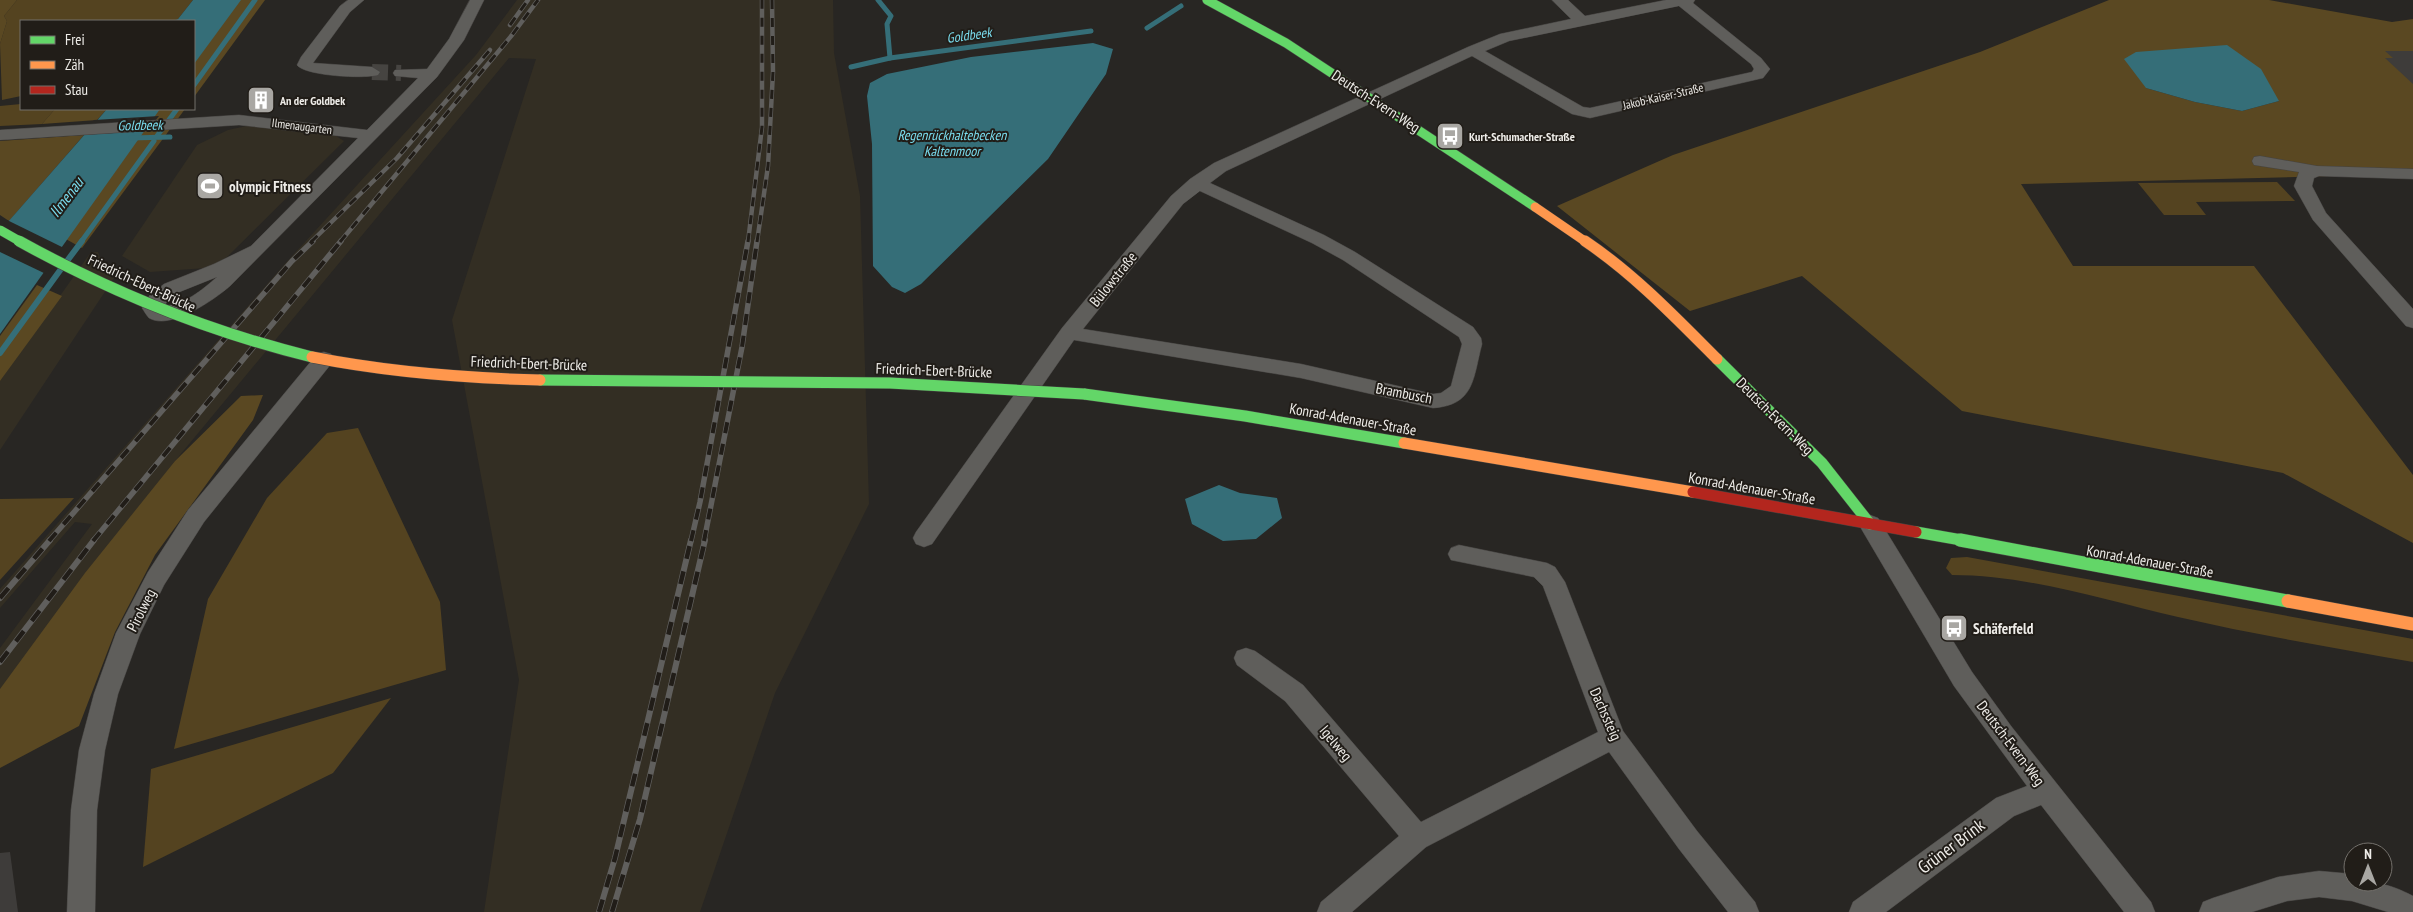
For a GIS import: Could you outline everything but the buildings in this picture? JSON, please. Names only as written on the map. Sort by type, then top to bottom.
[{"type":"main road","name":"Deutsch-Evern-Weg","points":[[1207,0],[1286,42],[1370,97],[1572,231],[1647,289],[1822,464],[1870,524]]},
{"type":"main road","name":"Friedrich-Ebert-Brücke","points":[[0,230],[20,242],[169,314],[240,339],[324,359],[384,369],[493,378],[935,384],[1084,394]]},
{"type":"main road","name":"Konrad-Adenauer-Straße","points":[[1084,394],[1264,418],[1870,524],[2413,624]]},
{"type":"street","points":[[357,0],[350,4],[342,13],[306,60],[305,65],[317,68],[372,72]]},
{"type":"street","points":[[257,250],[232,264],[167,290],[155,300],[152,308],[156,313],[169,314],[185,310],[198,302],[257,250],[431,74],[452,46],[477,0]]},
{"type":"street","points":[[1559,0],[1583,22]]},
{"type":"street","points":[[1370,97],[1473,50],[1505,38],[1685,1]]},
{"type":"street","name":"Jakob-Kaiser-Straße","points":[[1473,50],[1578,111],[1590,113],[1756,75],[1762,69],[1756,61],[1685,1]]},
{"type":"street","points":[[401,73],[431,74]]},
{"type":"street","name":"Bülowstraße","points":[[924,538],[1069,333],[1176,200],[1196,183],[1220,167],[1370,97]]},
{"type":"street","name":"Ilmenaugarten","points":[[0,135],[252,120],[371,135]]},
{"type":"street","points":[[2260,161],[2317,171],[2413,174]]},
{"type":"street","points":[[2317,171],[2306,175],[2303,186],[2319,216],[2413,321]]},
{"type":"street","name":"Brambusch","points":[[1069,333],[1301,371],[1433,401],[1446,400],[1460,390],[1472,344],[1471,338],[1466,332],[1349,256],[1318,239],[1196,183]]},
{"type":"street","name":"Pirolweg","points":[[81,912],[84,810],[92,750],[106,694],[128,633],[156,579],[196,516],[324,359]]},
{"type":"street","name":"Deutsch-Evern-Weg","points":[[1870,524],[1963,679],[2002,734],[2141,912]]},
{"type":"street","name":"Dachssteig","points":[[1459,554],[1539,569],[1547,574],[1553,582],[1613,737],[1688,840],[1745,912]]},
{"type":"street","name":"Igelweg","points":[[1246,658],[1294,693],[1417,838]]},
{"type":"street","points":[[1331,912],[1417,838],[1613,737]]},
{"type":"street","name":"Grüner Brink","points":[[1862,912],[2005,807],[2047,790]]},
{"type":"street","points":[[2214,912],[2288,888],[2312,885],[2340,885],[2366,891],[2393,900],[2413,910]]},
{"type":"shaded area","points":[[0,0],[17,0],[4,16],[7,21],[0,44]]},
{"type":"shaded area","points":[[17,0],[193,0],[176,20],[20,20],[20,96],[2,100],[0,44],[7,21],[4,16]]},
{"type":"shaded area","points":[[240,0],[265,0],[195,96],[195,62]]},
{"type":"shaded area","points":[[517,0],[833,0],[834,53],[860,196],[869,504],[775,693],[700,912],[484,912],[519,680],[452,320],[536,59],[509,58],[175,461],[0,690],[0,648],[92,524],[75,522],[0,608],[0,589],[284,265],[476,55]]},
{"type":"shaded area","points":[[2109,0],[2269,0],[2392,22],[2413,19],[2413,174],[2021,184],[2073,266],[2254,266],[2413,475],[2413,543],[2283,473],[1962,411],[1802,276],[1690,311],[1557,206],[1673,155],[1980,52]],"holes":[[[2146,88],[2279,101],[2242,111],[2195,102]]]},
{"type":"shaded area","points":[[20,104],[20,110],[54,110],[42,124],[0,126],[0,106]]},
{"type":"shaded area","points":[[54,110],[106,110],[97,120],[42,124]]},
{"type":"shaded area","points":[[158,110],[184,110],[82,248],[64,238]]},
{"type":"shaded area","points":[[251,125],[336,136],[344,141],[227,257],[218,263],[206,268],[150,272],[122,256],[197,145],[228,130]]},
{"type":"shaded area","points":[[84,135],[9,221],[0,215],[0,141]]},
{"type":"shaded area","points":[[2277,182],[2295,201],[2196,202],[2206,215],[2164,215],[2138,183]]},
{"type":"shaded area","points":[[91,252],[98,252],[101,261],[118,272],[0,450],[0,381]]},
{"type":"shaded area","points":[[37,285],[62,296],[0,381],[0,336]]},
{"type":"shaded area","points":[[263,395],[253,420],[155,555],[115,632],[79,726],[0,768],[0,689],[85,573],[175,461],[241,396]]},
{"type":"shaded area","points":[[358,428],[440,602],[446,670],[174,749],[208,599],[267,498],[327,433]]},
{"type":"shaded area","points":[[74,498],[0,580],[0,499]]},
{"type":"shaded area","points":[[1967,557],[2413,639],[2413,662],[2237,630],[2037,584],[2009,579],[1952,575],[1946,568],[1951,558]]},
{"type":"shaded area","points":[[391,698],[333,773],[143,867],[151,769]]},
{"type":"water","points":[[193,0],[241,0],[195,63],[195,20],[176,20]]},
{"type":"water","name":"Regenrückhaltebecken Kaltenmoor","points":[[1093,43],[1113,49],[1106,74],[1048,159],[921,284],[905,293],[892,287],[873,266],[872,144],[867,96],[870,83],[887,74],[971,57]]},
{"type":"water","points":[[2227,45],[2261,69],[2279,101],[2242,111],[2195,102],[2146,88],[2124,59],[2136,52]]},
{"type":"water","name":"Ilmenau","points":[[106,110],[159,110],[0,334],[0,231]]},
{"type":"water","points":[[1219,485],[1240,493],[1277,498],[1282,518],[1256,539],[1223,541],[1192,524],[1185,499]]},
{"type":"pier","points":[[159,116],[147,131],[81,135],[94,120]]},
{"type":"pier","points":[[7,220],[64,248],[46,274],[0,252],[0,227]]},
{"type":"waterway","points":[[195,84],[255,0]]},
{"type":"waterway","points":[[878,0],[891,16],[887,24],[890,58]]},
{"type":"waterway","name":"Goldbeek","points":[[1147,28],[1181,6]]},
{"type":"waterway","name":"Goldbeek","points":[[890,58],[1091,31]]},
{"type":"waterway","name":"Goldbeek","points":[[851,67],[890,58]]},
{"type":"waterway","points":[[157,136],[176,110]]},
{"type":"waterway","name":"Goldbeek","points":[[131,138],[170,137]]},
{"type":"waterway","points":[[81,242],[154,141]]},
{"type":"waterway","points":[[67,261],[82,241]]},
{"type":"waterway","points":[[0,353],[61,269]]},
{"type":"tunnel","points":[[372,72],[401,73]]},
{"type":"railway","points":[[510,25],[528,0]]},
{"type":"railway","points":[[340,242],[512,35],[538,0]]},
{"type":"railway","points":[[748,242],[762,127],[762,0]]},
{"type":"railway","points":[[757,242],[768,166],[773,72],[772,0]]},
{"type":"railway","points":[[311,242],[397,158],[490,50]]},
{"type":"railway","points":[[49,541],[292,261],[313,241]]},
{"type":"railway","points":[[93,541],[341,241]]},
{"type":"railway","points":[[691,541],[700,502],[748,241]]},
{"type":"railway","points":[[704,541],[742,347],[757,241]]},
{"type":"railway","points":[[0,598],[50,540]]},
{"type":"railway","points":[[0,662],[94,540]]},
{"type":"railway","points":[[599,912],[615,858],[691,540]]},
{"type":"railway","points":[[612,912],[640,819],[705,540]]},
{"type":"traffic: fast","points":[[1207,0],[1286,43],[1535,207]]},
{"type":"traffic: fast","points":[[0,230],[54,259],[170,312],[254,342],[312,357]]},
{"type":"traffic: fast","points":[[1717,359],[1822,463],[1870,524]]},
{"type":"traffic: fast","points":[[540,380],[890,383],[1084,394]]},
{"type":"traffic: fast","points":[[1084,394],[1245,416],[1404,443]]},
{"type":"traffic: fast","points":[[1916,532],[2288,601]]},
{"type":"traffic: slow","points":[[1535,207],[1610,258],[1647,289],[1717,359]]},
{"type":"traffic: slow","points":[[312,357],[368,367],[425,374],[540,380]]},
{"type":"traffic: slow","points":[[1404,443],[1693,492]]},
{"type":"traffic: slow","points":[[2288,601],[2413,624]]},
{"type":"traffic: jam","points":[[1693,492],[1916,532]]},
{"type":"place","name":"An der Goldbek","points":[[261,100]]},
{"type":"place","name":"Kurt-Schumacher-Straße","points":[[1450,136]]},
{"type":"place","name":"olympic Fitness","points":[[210,186]]},
{"type":"place","name":"Schäferfeld","points":[[1954,628]]}]
